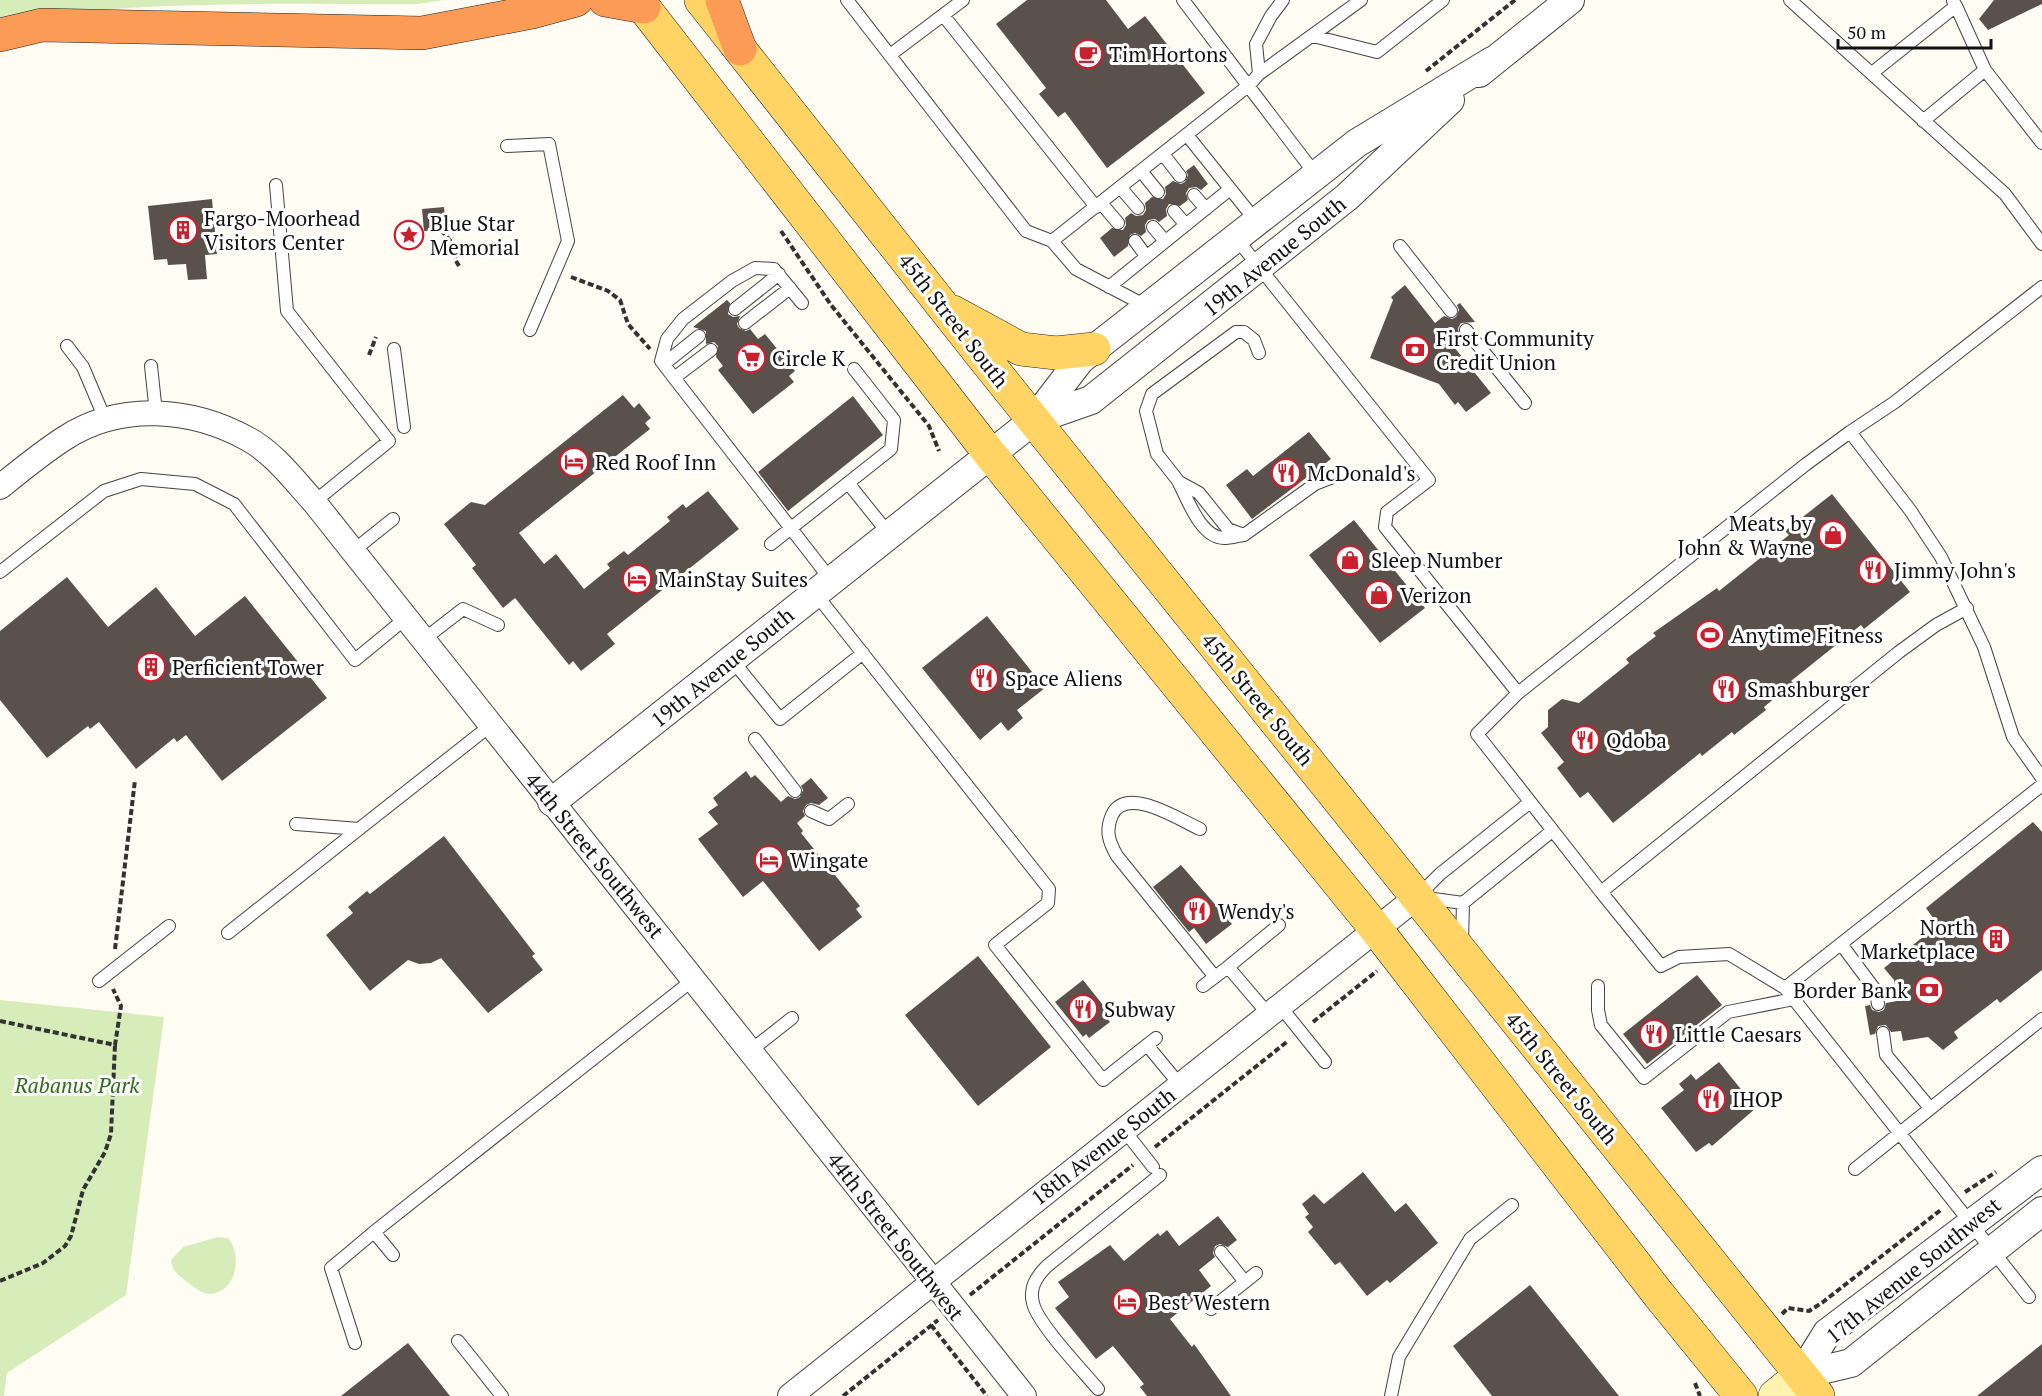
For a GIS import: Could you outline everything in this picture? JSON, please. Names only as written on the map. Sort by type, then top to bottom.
[{"type":"highway","points":[[468,23],[508,0]]},
{"type":"highway","points":[[0,35],[42,25],[398,34],[441,30],[532,12],[576,0]]},
{"type":"highway","points":[[605,0],[641,3]]},
{"type":"highway","points":[[722,0],[740,49]]},
{"type":"main road","name":"45th Street South","points":[[701,0],[1034,420],[1810,1386]]},
{"type":"main road","points":[[641,3],[990,454],[1376,929],[1652,1286],[1741,1396]]},
{"type":"main road","points":[[944,307],[1021,349],[1056,353],[1094,349]]},
{"type":"main road","points":[[1775,1396],[1810,1386]]},
{"type":"street","name":"19th Avenue South","points":[[1034,420],[1091,400],[1260,268],[1347,197],[1492,61],[1570,0]]},
{"type":"street","name":"19th Avenue South","points":[[552,802],[1034,420],[1080,360],[1147,307],[1357,143],[1492,61]]},
{"type":"street","name":"44th Street Southwest","points":[[0,487],[67,437],[105,419],[135,413],[156,413],[201,419],[249,439],[276,460],[314,502],[1024,1396]]},
{"type":"street","name":"18th Avenue South","points":[[790,1396],[1417,897]]},
{"type":"street","name":"17th Avenue Southwest","points":[[1810,1386],[1827,1333],[1970,1222],[2042,1170]]},
{"type":"street","points":[[1991,1251],[1997,1228],[2042,1186]]},
{"type":"street","name":"17th Avenue Southwest","points":[[1810,1386],[1851,1363],[2042,1211]]},
{"type":"lane","points":[[890,55],[963,0]]},
{"type":"lane","points":[[1183,0],[1316,175]]},
{"type":"lane","points":[[1259,74],[1256,44],[1271,15],[1282,0]]},
{"type":"lane","points":[[1052,241],[1248,86],[1259,74],[1361,0]]},
{"type":"lane","points":[[1313,36],[1377,52],[1443,0]]},
{"type":"lane","points":[[1790,0],[2005,195],[2035,231],[2042,244]]},
{"type":"lane","points":[[848,1],[1026,231],[1052,241],[1076,269],[1147,307]]},
{"type":"lane","points":[[1872,73],[1954,3],[1985,70],[2042,143]]},
{"type":"lane","points":[[943,15],[1098,205],[1118,223]]},
{"type":"lane","points":[[1923,121],[1985,70]]},
{"type":"lane","points":[[1187,135],[1230,189],[1260,268],[1429,480],[1387,512],[1384,527],[1518,693]]},
{"type":"lane","points":[[507,146],[549,144],[568,241],[530,330]]},
{"type":"lane","points":[[1162,154],[1179,176]]},
{"type":"lane","points":[[1141,171],[1158,192]]},
{"type":"lane","points":[[276,185],[286,311],[388,441],[314,502]]},
{"type":"lane","points":[[1120,187],[1138,208]]},
{"type":"lane","points":[[1108,287],[1230,189]]},
{"type":"lane","points":[[1194,195],[1206,209]]},
{"type":"lane","points":[[1174,211],[1185,225]]},
{"type":"lane","points":[[1153,227],[1165,241]]},
{"type":"lane","points":[[1135,241],[1146,256]]},
{"type":"lane","points":[[1400,246],[1451,310]]},
{"type":"lane","points":[[802,303],[774,269],[755,268],[732,281],[683,319],[667,339],[661,361],[791,528],[863,653],[1049,889],[1048,903],[995,945],[1103,1080],[1151,1042],[1180,1085]]},
{"type":"lane","points":[[735,309],[779,274]]},
{"type":"lane","points":[[2029,1297],[1785,988],[1729,954],[1679,957],[1661,966],[1529,803],[1477,734],[1518,693],[1805,465],[1895,402],[2042,287]]},
{"type":"lane","points":[[745,322],[790,288]]},
{"type":"lane","points":[[1466,330],[1525,404]]},
{"type":"lane","points":[[1259,353],[1254,340],[1244,332],[1236,332],[1152,394],[1146,411],[1151,439],[1157,454],[1179,482],[1199,493],[1228,529],[1244,535],[1315,484],[1343,473]]},
{"type":"lane","points":[[664,364],[699,336]]},
{"type":"lane","points":[[67,346],[83,367],[105,419]]},
{"type":"lane","points":[[394,349],[404,427]]},
{"type":"lane","points":[[674,378],[711,350]]},
{"type":"lane","points":[[151,366],[156,413]]},
{"type":"lane","points":[[771,544],[891,450],[894,420],[854,369]]},
{"type":"lane","points":[[1850,432],[1910,510],[1941,557],[1967,608],[1997,682],[2013,737],[2042,778]]},
{"type":"lane","points":[[0,572],[104,491],[141,479],[195,484],[234,504],[355,660],[406,618]]},
{"type":"lane","points":[[848,483],[889,534]]},
{"type":"lane","points":[[353,551],[393,519]]},
{"type":"lane","points":[[1601,892],[1899,652],[1936,625],[1967,608]]},
{"type":"lane","points":[[423,640],[463,609],[498,625]]},
{"type":"lane","points":[[732,660],[780,719],[863,653]]},
{"type":"lane","points":[[228,933],[491,725]]},
{"type":"lane","points":[[755,739],[795,790]]},
{"type":"lane","points":[[1785,988],[2042,785]]},
{"type":"lane","points":[[1200,829],[1136,801],[1122,803],[1113,811],[1108,832],[1109,842],[1117,856],[1215,977]]},
{"type":"lane","points":[[1417,897],[1440,874],[1529,803]]},
{"type":"lane","points":[[812,811],[828,819],[848,804]]},
{"type":"lane","points":[[296,824],[359,830]]},
{"type":"lane","points":[[1417,897],[1463,903],[1552,831]]},
{"type":"lane","points":[[1461,952],[1463,903]]},
{"type":"lane","points":[[1203,986],[1279,925]]},
{"type":"lane","points":[[99,981],[169,926]]},
{"type":"lane","points":[[1841,944],[1876,991],[1878,1004]]},
{"type":"lane","points":[[1228,967],[1300,1031],[1325,1062]]},
{"type":"lane","points":[[355,1343],[331,1268],[694,979]]},
{"type":"lane","points":[[1598,986],[1598,1010],[1601,1025],[1644,1078],[1728,1012],[1794,999]]},
{"type":"lane","points":[[750,1051],[792,1018]]},
{"type":"lane","points":[[1855,1169],[2042,1019]]},
{"type":"lane","points":[[1883,1033],[1887,1055],[1930,1108]]},
{"type":"lane","points":[[1098,1389],[1037,1315],[1032,1290],[1036,1276],[1156,1171],[1124,1130]]},
{"type":"lane","points":[[1391,1396],[1399,1357],[1470,1239],[1512,1205]]},
{"type":"lane","points":[[374,1232],[393,1255]]},
{"type":"lane","points":[[1221,1252],[1245,1282]]},
{"type":"lane","points":[[1211,1309],[1256,1273]]},
{"type":"lane","points":[[458,1341],[502,1396]]},
{"type":"path","points":[[779,229],[831,305],[929,426],[939,451]]},
{"type":"path","points":[[441,230],[454,245],[459,266]]},
{"type":"path","points":[[454,245],[468,248],[474,255]]},
{"type":"path","points":[[571,278],[608,291],[620,300],[628,324],[650,349],[649,358]]},
{"type":"path","points":[[369,355],[376,337]]},
{"type":"path","points":[[0,1281],[43,1263],[65,1246],[71,1236],[83,1190],[105,1152],[111,1134],[115,1045],[121,1006],[111,984],[135,780]]},
{"type":"path","points":[[843,1396],[1381,968]]},
{"type":"path","points":[[0,1021],[115,1045]]},
{"type":"path","points":[[1788,1308],[1809,1311],[1920,1225]]},
{"type":"path","points":[[931,1325],[987,1396]]},
{"type":"green space","points":[[0,0],[445,0],[417,4],[156,6],[52,14],[0,21]]},
{"type":"green space","name":"Rabanus Park","points":[[0,1000],[164,1017],[126,1295],[7,1373],[4,1396],[0,1396]]},
{"type":"green space","points":[[218,1237],[228,1238],[232,1245],[235,1253],[235,1271],[227,1286],[220,1291],[208,1294],[198,1290],[178,1275],[171,1260],[183,1247]]},
{"type":"building","points":[[1027,0],[1106,0],[1128,29],[1145,16],[1205,93],[1107,168],[1065,112],[1058,117],[1039,94],[1046,88],[996,24]]},
{"type":"building","points":[[1994,0],[2042,0],[2042,4],[1988,30],[1979,19]]},
{"type":"building","points":[[1194,165],[1208,184],[1201,190],[1196,187],[1189,188],[1186,193],[1188,200],[1180,206],[1169,204],[1166,209],[1167,216],[1159,222],[1155,219],[1148,220],[1145,225],[1146,232],[1141,236],[1135,233],[1130,235],[1128,246],[1114,257],[1100,238],[1112,228],[1123,230],[1126,225],[1125,218],[1131,213],[1136,216],[1143,215],[1146,210],[1145,203],[1152,197],[1163,199],[1166,194],[1165,187],[1173,181],[1181,184],[1185,182],[1188,175],[1186,171]]},
{"type":"building","name":"Fargo-Moorhead Visitors Center","points":[[212,199],[217,254],[205,255],[207,279],[188,280],[186,264],[168,265],[167,259],[154,260],[148,206]]},
{"type":"building","points":[[444,207],[446,230],[424,231],[422,209]]},
{"type":"building","name":"First Community Credit Union","points":[[1405,285],[1435,323],[1444,316],[1452,319],[1456,317],[1459,310],[1457,305],[1460,303],[1475,322],[1461,323],[1458,328],[1459,335],[1450,342],[1491,393],[1466,412],[1458,402],[1455,405],[1439,384],[1370,358],[1393,300],[1391,297]]},
{"type":"building","name":"Circle K","points":[[727,300],[730,303],[728,314],[733,317],[740,316],[737,324],[739,328],[746,331],[750,329],[758,339],[765,334],[795,371],[789,376],[794,382],[753,414],[718,370],[723,366],[716,357],[718,346],[714,342],[706,344],[706,331],[693,327]]},
{"type":"building","points":[[623,395],[634,408],[639,403],[651,418],[645,423],[650,429],[519,533],[544,564],[556,554],[584,589],[610,568],[607,564],[624,551],[628,555],[670,521],[667,517],[683,504],[686,508],[708,491],[739,529],[607,634],[615,644],[581,671],[573,661],[569,665],[515,598],[503,608],[472,568],[476,565],[444,524],[471,502],[485,505]]},
{"type":"building","name":"Circle K","points":[[853,396],[883,435],[788,511],[758,472]]},
{"type":"building","name":"McDonald's","points":[[1309,432],[1331,459],[1252,519],[1226,485],[1247,469],[1253,476]]},
{"type":"building","points":[[1832,494],[1910,592],[1864,629],[1861,625],[1791,681],[1793,683],[1764,707],[1766,710],[1734,735],[1732,732],[1702,756],[1700,753],[1613,823],[1588,792],[1580,798],[1557,768],[1564,762],[1541,733],[1548,727],[1548,710],[1562,699],[1579,703],[1629,663],[1626,659],[1656,636],[1653,633],[1717,588],[1719,591],[1789,535],[1785,531]]},
{"type":"building","points":[[1354,520],[1425,608],[1380,643],[1309,555]]},
{"type":"building","name":"Perficient Tower","points":[[67,577],[108,627],[156,587],[195,636],[245,596],[327,698],[222,781],[186,735],[177,742],[174,738],[136,769],[99,722],[90,729],[88,726],[47,758],[0,700],[0,631]]},
{"type":"building","name":"Space Aliens","points":[[987,616],[1045,688],[1017,710],[1023,718],[1008,731],[1001,722],[980,740],[922,668]]},
{"type":"building","name":"Wingate","points":[[746,771],[751,778],[755,775],[781,802],[788,796],[795,799],[800,797],[803,790],[801,786],[811,778],[828,798],[819,805],[811,803],[806,805],[803,811],[805,816],[797,823],[803,831],[801,833],[860,906],[856,909],[862,917],[819,951],[763,881],[743,897],[698,839],[718,824],[708,812],[718,805],[713,798]]},
{"type":"building","points":[[2033,822],[2042,832],[2042,970],[2000,1003],[1997,999],[1954,1032],[1958,1038],[1943,1050],[1928,1037],[1903,1041],[1901,1031],[1891,1032],[1886,1025],[1878,1026],[1875,1034],[1870,1035],[1865,1006],[1870,1005],[1872,1010],[1879,1012],[1884,1010],[1886,1003],[1897,1001],[1894,980],[1884,968],[1938,925],[1926,908]]},
{"type":"building","points":[[444,836],[535,954],[532,956],[543,970],[488,1013],[441,958],[431,963],[419,964],[408,960],[370,991],[326,935],[353,913],[348,907],[367,891],[370,894]]},
{"type":"building","name":"Wendy's","points":[[1181,865],[1232,924],[1206,944],[1194,928],[1189,932],[1153,887]]},
{"type":"building","points":[[978,956],[1051,1047],[978,1106],[905,1015]]},
{"type":"building","points":[[1697,975],[1722,1005],[1647,1064],[1623,1034]]},
{"type":"building","name":"Subway","points":[[1083,980],[1111,1015],[1107,1018],[1110,1022],[1089,1038],[1086,1034],[1083,1037],[1055,1002]]},
{"type":"building","name":"IHOP","points":[[1719,1062],[1756,1108],[1712,1146],[1709,1143],[1696,1152],[1661,1108],[1684,1090],[1679,1084],[1691,1074],[1696,1080]]},
{"type":"building","points":[[1363,1172],[1395,1212],[1406,1203],[1438,1243],[1390,1283],[1387,1280],[1367,1296],[1340,1262],[1335,1265],[1308,1232],[1313,1227],[1305,1217],[1309,1214],[1302,1204],[1314,1194],[1324,1204]]},
{"type":"building","name":"Best Western","points":[[1218,1216],[1237,1240],[1228,1247],[1220,1244],[1215,1246],[1213,1253],[1215,1257],[1199,1270],[1211,1286],[1170,1319],[1192,1347],[1194,1344],[1231,1396],[1147,1396],[1140,1387],[1144,1384],[1113,1346],[1096,1359],[1055,1308],[1069,1297],[1058,1282],[1110,1245],[1124,1261],[1158,1233],[1160,1236],[1167,1230],[1179,1246]]},
{"type":"building","points":[[1530,1285],[1619,1396],[1492,1396],[1453,1346]]},
{"type":"building","points":[[408,1343],[450,1396],[341,1396]]},
{"type":"building","points":[[2042,1344],[2042,1396],[1977,1396]]},
{"type":"place","name":"Tim Hortons","points":[[1088,54]]},
{"type":"place","name":"Fargo-Moorhead Visitors Center","points":[[183,230]]},
{"type":"place","name":"Blue Star Memorial","points":[[409,235]]},
{"type":"place","name":"First Community Credit Union","points":[[1415,350]]},
{"type":"place","name":"Circle K","points":[[751,358]]},
{"type":"place","name":"Red Roof Inn","points":[[574,462]]},
{"type":"place","name":"McDonald's","points":[[1286,473]]},
{"type":"place","name":"Meats by John & Wayne","points":[[1833,535]]},
{"type":"place","name":"Sleep Number","points":[[1350,560]]},
{"type":"place","name":"Jimmy John's","points":[[1873,570]]},
{"type":"place","name":"MainStay Suites","points":[[637,579]]},
{"type":"place","name":"Verizon","points":[[1379,595]]},
{"type":"place","name":"Anytime Fitness","points":[[1710,635]]},
{"type":"place","name":"Perficient Tower","points":[[151,667]]},
{"type":"place","name":"Space Aliens","points":[[984,678]]},
{"type":"place","name":"Smashburger","points":[[1726,689]]},
{"type":"place","name":"Qdoba","points":[[1585,740]]},
{"type":"place","name":"Wingate","points":[[769,860]]},
{"type":"place","name":"Wendy's","points":[[1197,911]]},
{"type":"place","name":"North Marketplace","points":[[1996,939]]},
{"type":"place","name":"Border Bank","points":[[1929,990]]},
{"type":"place","name":"Subway","points":[[1083,1009]]},
{"type":"place","name":"Little Caesars","points":[[1654,1034]]},
{"type":"place","name":"IHOP","points":[[1711,1099]]},
{"type":"place","name":"Best Western","points":[[1127,1302]]}]
